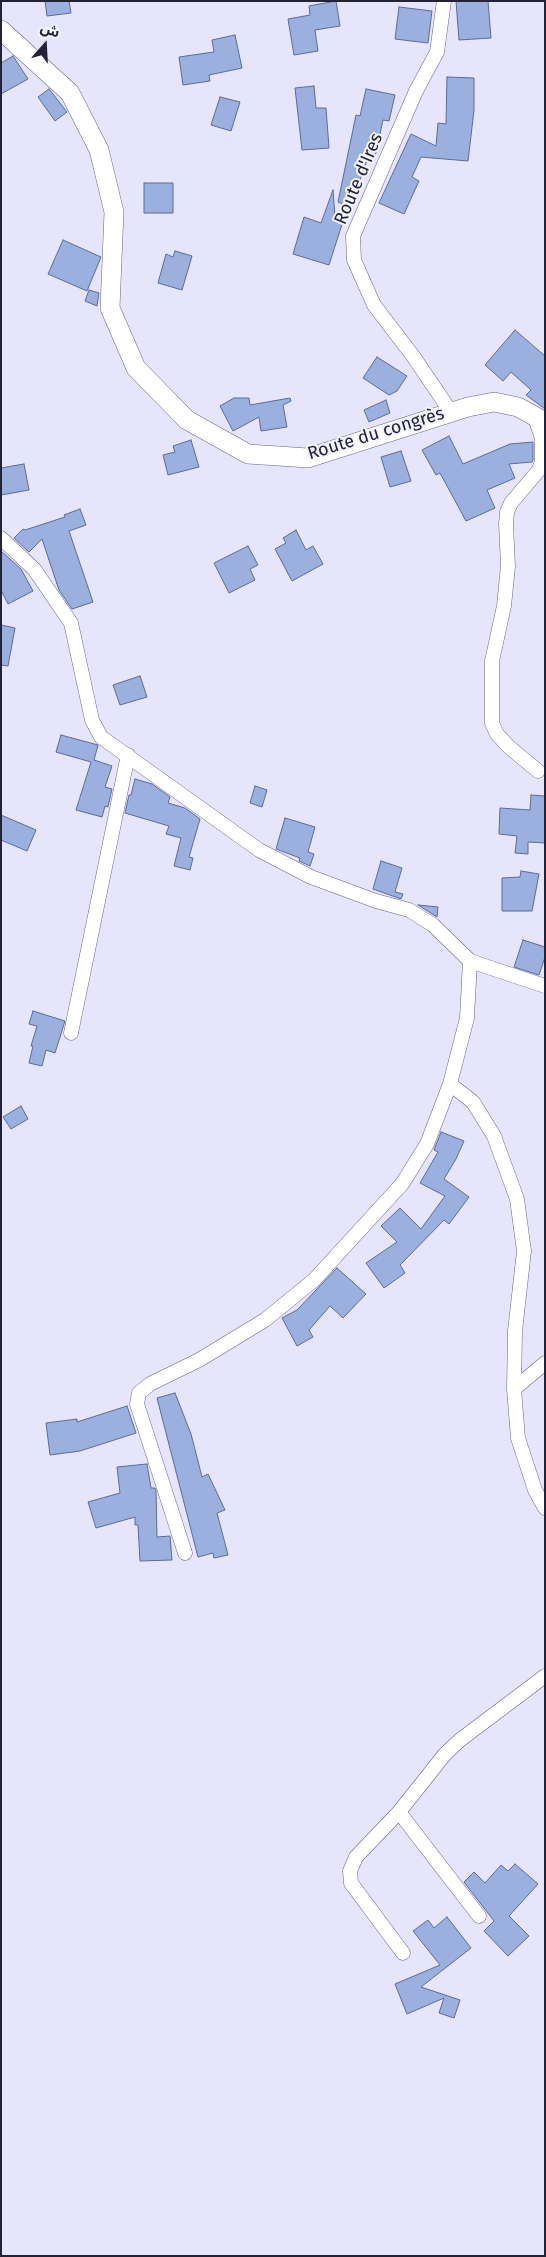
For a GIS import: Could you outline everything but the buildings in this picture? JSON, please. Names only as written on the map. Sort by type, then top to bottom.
[{"type":"main road","name":"Route du congrès","points":[[1,30],[70,93],[99,150],[114,212],[110,308],[136,368],[187,420],[248,454],[308,458],[451,412],[494,402],[518,406],[539,418]]},
{"type":"street","name":"Route d'Ires","points":[[444,1],[437,52],[416,91],[353,236],[354,260],[374,305],[413,356],[451,412]]},
{"type":"street","points":[[538,772],[496,734],[492,723],[492,661],[504,606],[508,566],[507,512],[511,503],[540,470],[542,438],[539,418]]},
{"type":"street","points":[[1,538],[34,569],[71,623],[92,720],[101,736],[259,850],[311,877],[376,901],[409,910],[433,925],[470,961],[545,986]]},
{"type":"street","points":[[71,1033],[128,755]]},
{"type":"street","points":[[185,1553],[137,1404],[139,1393],[150,1384],[199,1360],[265,1320],[314,1280],[402,1184],[428,1144],[450,1084],[468,1018],[470,961]]},
{"type":"street","points":[[450,1084],[473,1102],[494,1136],[517,1199],[524,1251],[515,1330],[514,1389],[518,1438],[535,1490],[545,1508]]},
{"type":"street","points":[[514,1389],[545,1363]]},
{"type":"street","points":[[403,1953],[352,1883],[350,1871],[356,1857],[399,1812],[445,1754],[460,1740],[545,1676]]},
{"type":"street","points":[[399,1812],[479,1916]]}]
